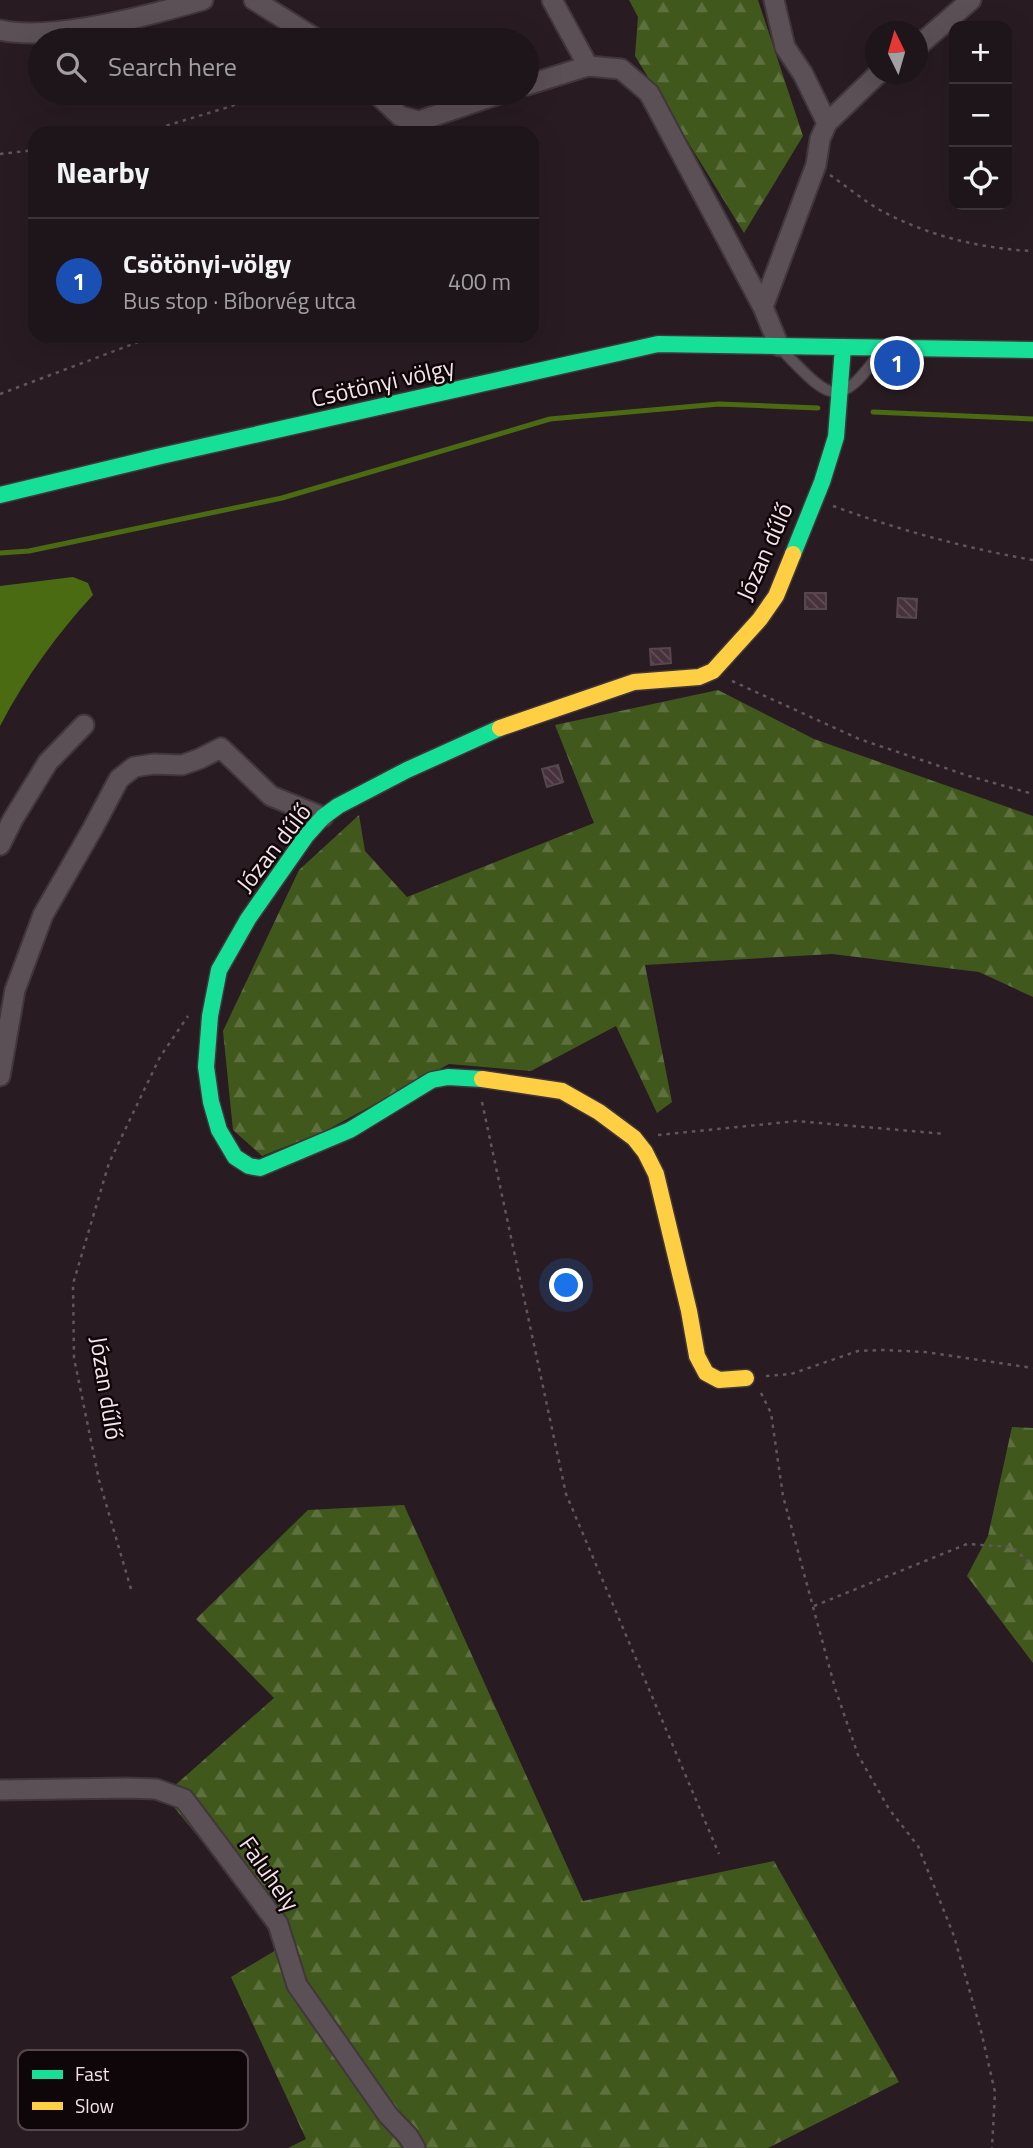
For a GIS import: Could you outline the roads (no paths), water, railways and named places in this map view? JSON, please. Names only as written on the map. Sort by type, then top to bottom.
[{"type":"street","points":[[80,28],[143,16],[203,0]]},
{"type":"street","points":[[254,0],[299,28]]},
{"type":"street","points":[[552,0],[588,66]]},
{"type":"street","points":[[774,0],[785,47],[803,74],[827,123]]},
{"type":"street","points":[[928,37],[971,0]]},
{"type":"street","points":[[0,30],[28,32]]},
{"type":"street","points":[[539,81],[588,66],[621,69],[649,93],[764,307],[779,346]]},
{"type":"street","points":[[764,307],[816,166],[820,139],[827,123],[868,84]]},
{"type":"street","points":[[389,105],[400,116],[419,121],[466,105]]},
{"type":"street","name":"Csötönyi völgy","points":[[0,495],[658,344],[1033,350]]},
{"type":"street","name":"Józan dűlő","points":[[746,1378],[719,1380],[706,1373],[697,1356],[656,1174],[634,1138],[599,1112],[562,1091],[477,1078],[448,1077],[432,1080],[350,1130],[275,1163],[260,1168],[249,1166],[235,1157],[219,1130],[211,1102],[206,1067],[210,1016],[219,970],[248,919],[306,836],[323,817],[338,806],[407,770],[516,722],[634,682],[690,679],[713,671],[760,620],[776,596],[822,482],[836,437],[843,347]]},
{"type":"street","points":[[0,845],[48,762],[84,725]]},
{"type":"street","points":[[0,1076],[15,989],[43,915],[119,779],[126,773],[134,767],[154,764],[182,765],[200,760],[220,748],[271,796],[323,817]]},
{"type":"street","name":"Faluhely","points":[[0,1790],[147,1788],[184,1799],[278,1924],[298,1985],[388,2115],[411,2142]]},
{"type":"lane","points":[[779,346],[818,387],[829,392],[840,392],[855,384],[883,348]]},
{"type":"waterway","points":[[0,553],[29,551],[282,498],[550,419],[719,404],[818,408]]},
{"type":"waterway","points":[[873,412],[1033,419]]},
{"type":"place","name":"Csötönyi-völgy","points":[[897,363]]}]
